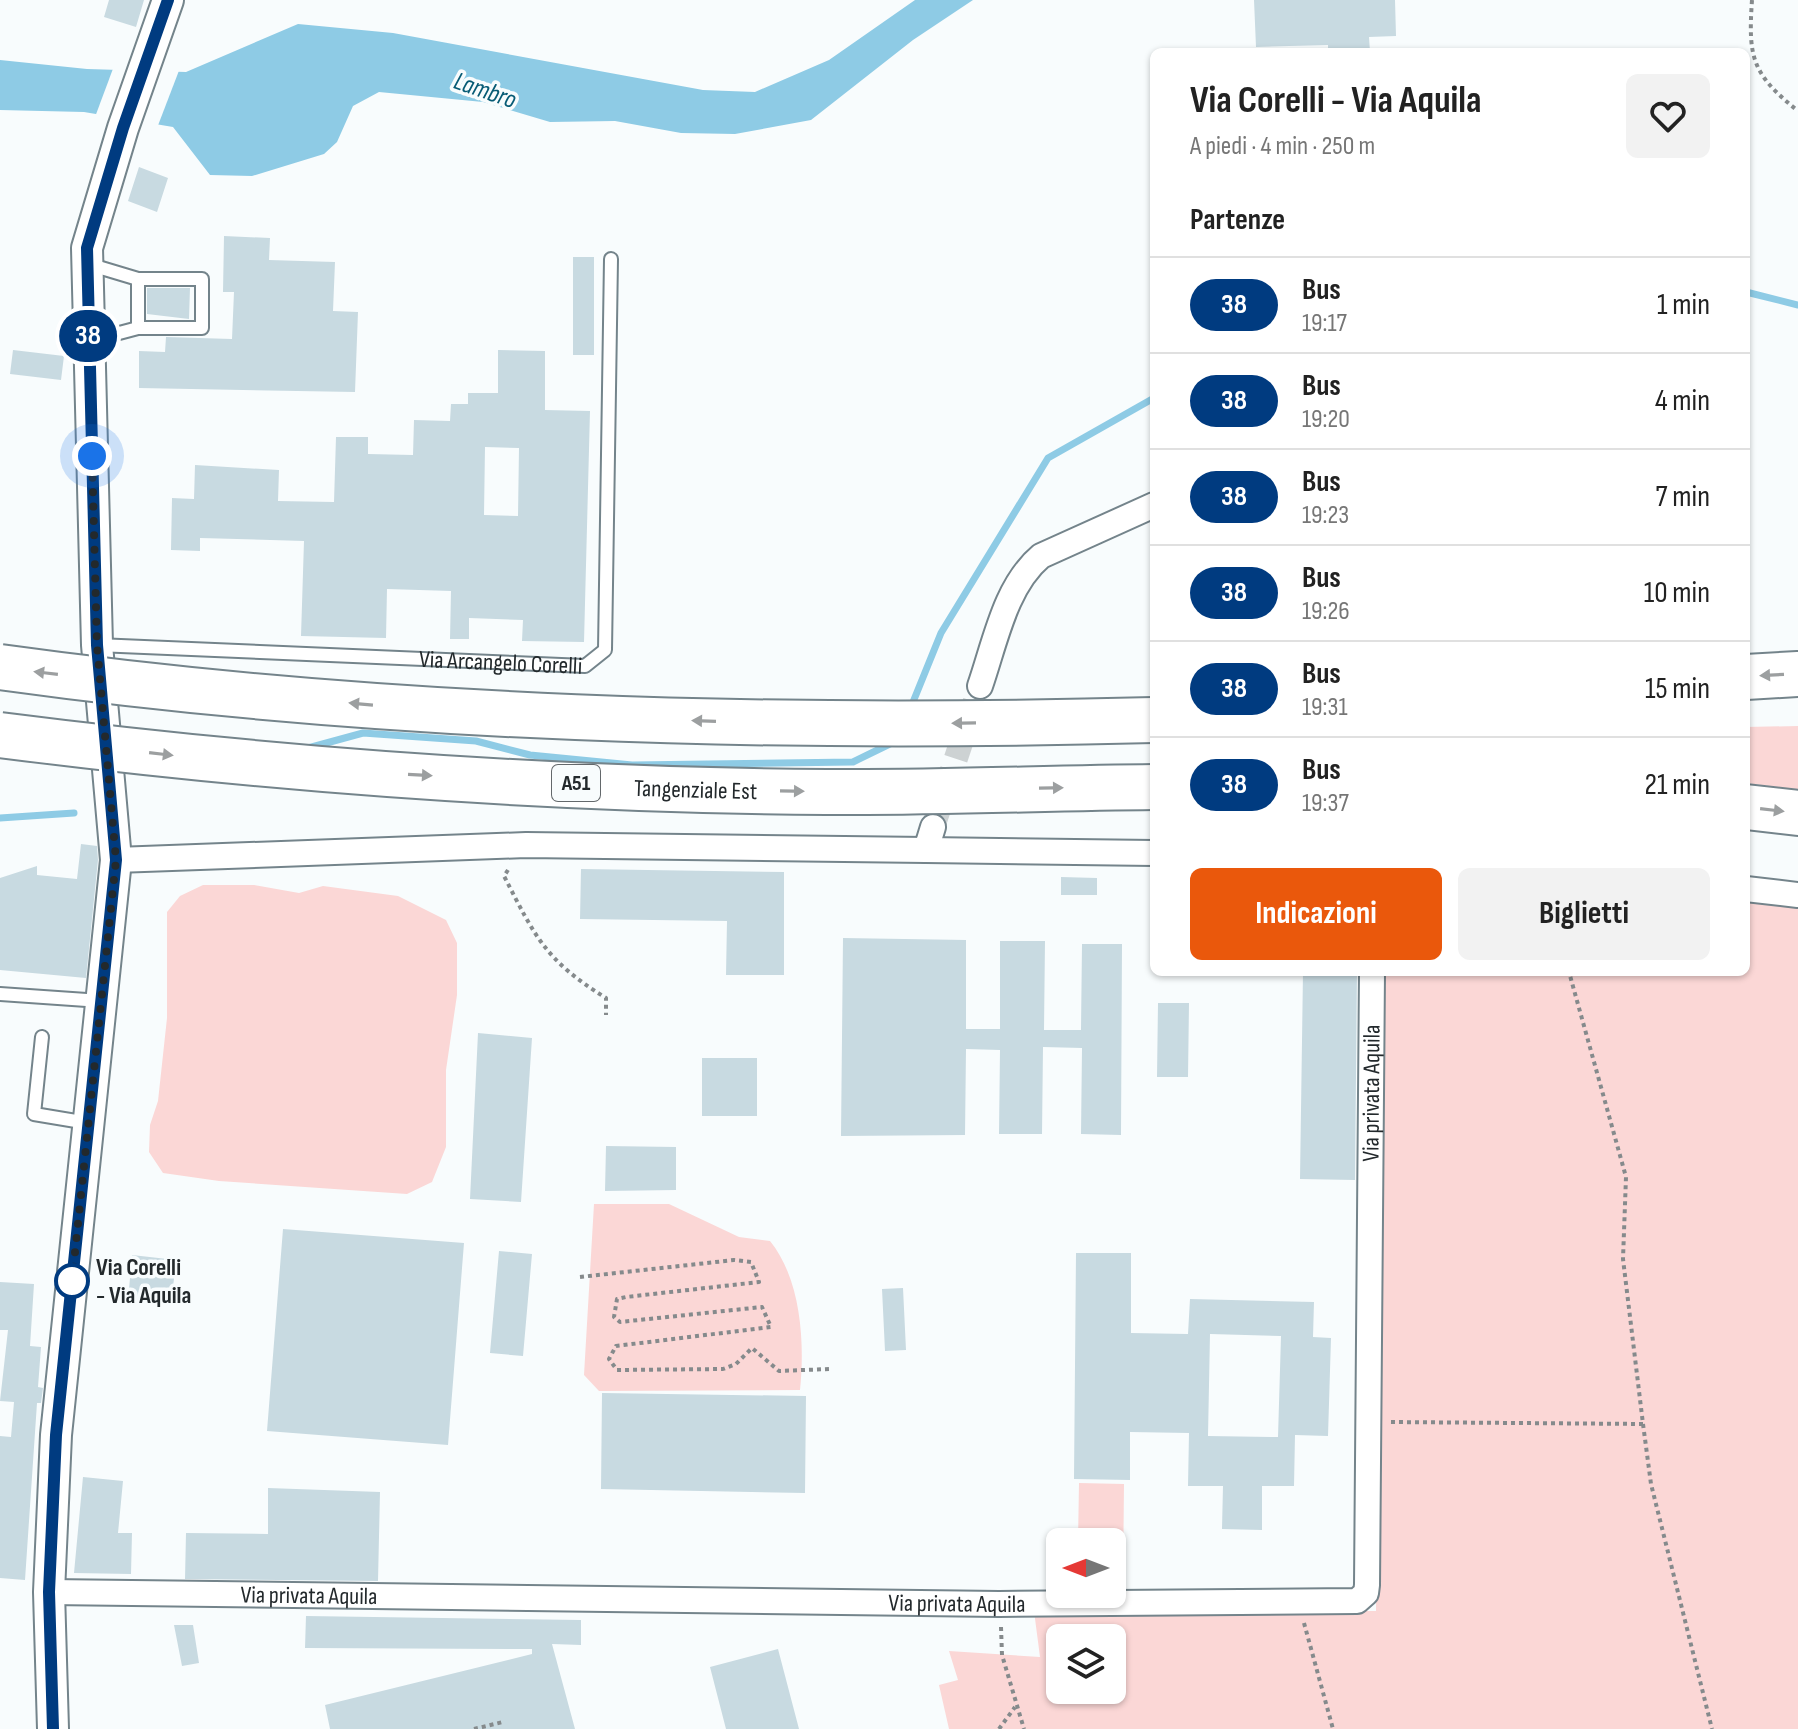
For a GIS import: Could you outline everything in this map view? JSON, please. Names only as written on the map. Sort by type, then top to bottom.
[{"type":"highway","points":[[0,667],[281,698],[540,716],[791,724],[1150,720]]},
{"type":"highway","points":[[1750,677],[1798,674]]},
{"type":"highway","points":[[1750,706],[1798,704]]},
{"type":"highway","name":"Tangenziale Est","points":[[0,735],[273,767],[683,788],[827,792],[1150,787]]},
{"type":"highway","points":[[1750,807],[1798,813]]},
{"type":"street","points":[[53,1729],[59,1592],[56,1435],[116,860],[97,645],[87,264],[90,231],[168,0]]},
{"type":"street","points":[[980,686],[1011,599],[1030,565],[1041,556],[1150,507]]},
{"type":"street","points":[[116,860],[526,845],[930,839],[1150,853]]},
{"type":"street","points":[[1750,889],[1798,895]]},
{"type":"street","name":"Via privata Aquila","points":[[59,1592],[999,1604],[1350,1604],[1366,1593],[1372,976]]},
{"type":"lane","name":"Via Arcangelo Corelli","points":[[97,645],[585,666],[605,650],[611,259]]},
{"type":"lane","points":[[87,264],[138,279],[202,279],[202,328],[138,328],[89,341]]},
{"type":"lane","points":[[138,279],[138,328]]},
{"type":"lane","points":[[0,994],[101,1001]]},
{"type":"lane","points":[[42,1037],[34,1114],[88,1123]]},
{"type":"path","points":[[1752,0],[1749,44],[1767,86],[1798,111]]},
{"type":"path","points":[[511,869],[504,876],[540,945],[554,961],[606,998],[606,1015]]},
{"type":"path","points":[[1570,976],[1626,1177],[1623,1259],[1651,1484],[1712,1729]]},
{"type":"path","points":[[580,1277],[734,1260],[751,1262],[759,1282],[617,1299],[614,1317],[620,1322],[762,1307],[771,1327],[616,1346],[609,1359],[617,1370],[723,1369],[736,1364],[752,1348],[779,1371],[829,1369]]},
{"type":"path","points":[[1369,1422],[1643,1424]]},
{"type":"path","points":[[999,1604],[1002,1655],[1024,1729]]},
{"type":"path","points":[[1299,1604],[1333,1729]]},
{"type":"path","points":[[999,1729],[1015,1707]]},
{"type":"path","points":[[474,1729],[503,1722]]},
{"type":"shaded area","points":[[1798,726],[1798,790],[1750,784],[1750,727]]},
{"type":"shaded area","points":[[203,885],[254,885],[299,893],[323,886],[398,896],[446,920],[457,943],[457,995],[446,1070],[446,1147],[432,1182],[407,1194],[219,1181],[163,1173],[149,1152],[150,1125],[158,1101],[167,1018],[167,912],[180,896]]},
{"type":"shaded area","points":[[1750,899],[1798,905],[1798,1729],[949,1729],[939,1685],[958,1680],[949,1651],[1040,1657],[1034,1611],[1376,1611],[1382,976],[1750,976]]},
{"type":"shaded area","points":[[594,1204],[669,1204],[739,1237],[770,1241],[780,1256],[794,1292],[801,1332],[800,1390],[599,1391],[584,1375]]},
{"type":"shaded area","points":[[1079,1483],[1124,1484],[1124,1528],[1078,1528]]},
{"type":"water","name":"Lambro","points":[[915,0],[973,0],[913,40],[811,120],[735,134],[681,133],[615,121],[550,122],[483,102],[379,92],[353,106],[337,142],[324,154],[252,176],[210,175],[173,127],[84,112],[0,110],[0,60],[87,69],[186,72],[298,24],[393,33],[703,90],[755,92],[829,60]]},
{"type":"pier","points":[[114,66],[180,68],[157,128],[95,117]]},
{"type":"building","points":[[109,0],[144,0],[136,27],[104,17]]},
{"type":"building","points":[[1254,0],[1395,0],[1396,36],[1369,37],[1370,48],[1328,48],[1328,45],[1256,47]]},
{"type":"building","points":[[139,167],[168,178],[157,212],[128,201]]},
{"type":"building","points":[[224,236],[270,238],[269,260],[335,262],[333,311],[358,312],[355,392],[139,388],[139,351],[165,352],[166,337],[232,339],[234,292],[223,292]]},
{"type":"building","points":[[573,257],[594,257],[594,355],[573,355]]},
{"type":"building","points":[[147,288],[190,288],[189,319],[147,314]]},
{"type":"building","points":[[13,350],[64,356],[61,380],[10,374]]},
{"type":"building","points":[[498,350],[545,351],[545,410],[590,411],[584,642],[522,641],[523,620],[469,618],[469,639],[450,639],[451,591],[387,589],[386,638],[301,636],[304,541],[200,538],[200,551],[171,550],[172,498],[194,499],[195,465],[279,470],[278,501],[334,502],[336,437],[368,437],[368,454],[413,455],[414,420],[450,421],[451,404],[468,404],[468,393],[498,393]],"holes":[[[485,447],[519,448],[518,516],[484,515]]]},
{"type":"building","points":[[81,844],[97,846],[98,860],[86,978],[0,970],[0,878],[37,866],[37,875],[77,879]]},
{"type":"building","points":[[581,869],[784,872],[784,975],[726,975],[727,921],[580,919]]},
{"type":"building","points":[[1061,877],[1097,878],[1097,895],[1061,895]]},
{"type":"building","points":[[843,938],[966,940],[966,1029],[1000,1029],[1000,941],[1045,941],[1044,1030],[1081,1030],[1082,944],[1122,944],[1121,1135],[1081,1134],[1082,1048],[1043,1047],[1042,1134],[999,1134],[1000,1050],[966,1049],[965,1135],[841,1136]]},
{"type":"building","points":[[1303,976],[1357,976],[1355,1180],[1300,1179]]},
{"type":"building","points":[[1158,1003],[1189,1003],[1188,1077],[1157,1077]]},
{"type":"building","points":[[478,1033],[532,1038],[521,1202],[470,1199]]},
{"type":"building","points":[[702,1058],[757,1058],[757,1116],[702,1116]]},
{"type":"building","points":[[606,1146],[676,1147],[676,1190],[605,1191]]},
{"type":"building","points":[[283,1229],[464,1243],[448,1445],[267,1431]]},
{"type":"building","points":[[499,1251],[532,1254],[523,1356],[490,1353]]},
{"type":"building","points":[[1076,1253],[1131,1253],[1131,1333],[1188,1334],[1190,1299],[1314,1302],[1313,1337],[1331,1338],[1328,1436],[1295,1435],[1294,1486],[1262,1486],[1262,1530],[1222,1529],[1223,1486],[1188,1486],[1189,1433],[1130,1432],[1130,1480],[1074,1479]],"holes":[[[1210,1334],[1281,1336],[1278,1437],[1208,1436]]]},
{"type":"building","points":[[132,1255],[176,1260],[171,1306],[128,1301]]},
{"type":"building","points":[[0,1282],[34,1284],[30,1346],[41,1347],[38,1387],[43,1388],[41,1403],[37,1403],[25,1580],[0,1578],[0,1436],[11,1437],[14,1402],[0,1401],[8,1330],[0,1330]]},
{"type":"building","points":[[903,1288],[906,1350],[885,1351],[882,1289]]},
{"type":"building","points":[[602,1393],[806,1396],[805,1493],[601,1489]]},
{"type":"building","points":[[83,1477],[123,1481],[118,1533],[132,1533],[131,1574],[74,1573]]},
{"type":"building","points":[[268,1488],[380,1492],[378,1581],[185,1579],[186,1533],[268,1534]]},
{"type":"building","points":[[306,1616],[581,1620],[581,1645],[552,1644],[575,1729],[330,1729],[325,1705],[532,1654],[532,1649],[305,1648]]},
{"type":"building","points":[[174,1625],[193,1625],[199,1663],[182,1666]]},
{"type":"building","points":[[778,1649],[799,1729],[726,1729],[710,1667]]},
{"type":"waterway","points":[[1750,293],[1798,305]]},
{"type":"waterway","points":[[911,707],[941,633],[1048,458],[1150,400]]},
{"type":"waterway","points":[[308,748],[363,733],[476,741],[530,755],[632,765],[853,762],[898,740]]},
{"type":"waterway","points":[[0,818],[74,813]]},
{"type":"tunnel","points":[[933,827],[980,686]]},
{"type":"bus line","name":"38","points":[[53,1729],[49,1592],[56,1435],[116,860],[97,645],[87,248],[123,128],[168,0]]},
{"type":"place","name":"Via Corelli - Via Aquila","points":[[72,1281]]},
{"type":"route","points":[[72,1281],[116,860],[97,645],[92,456]]}]
